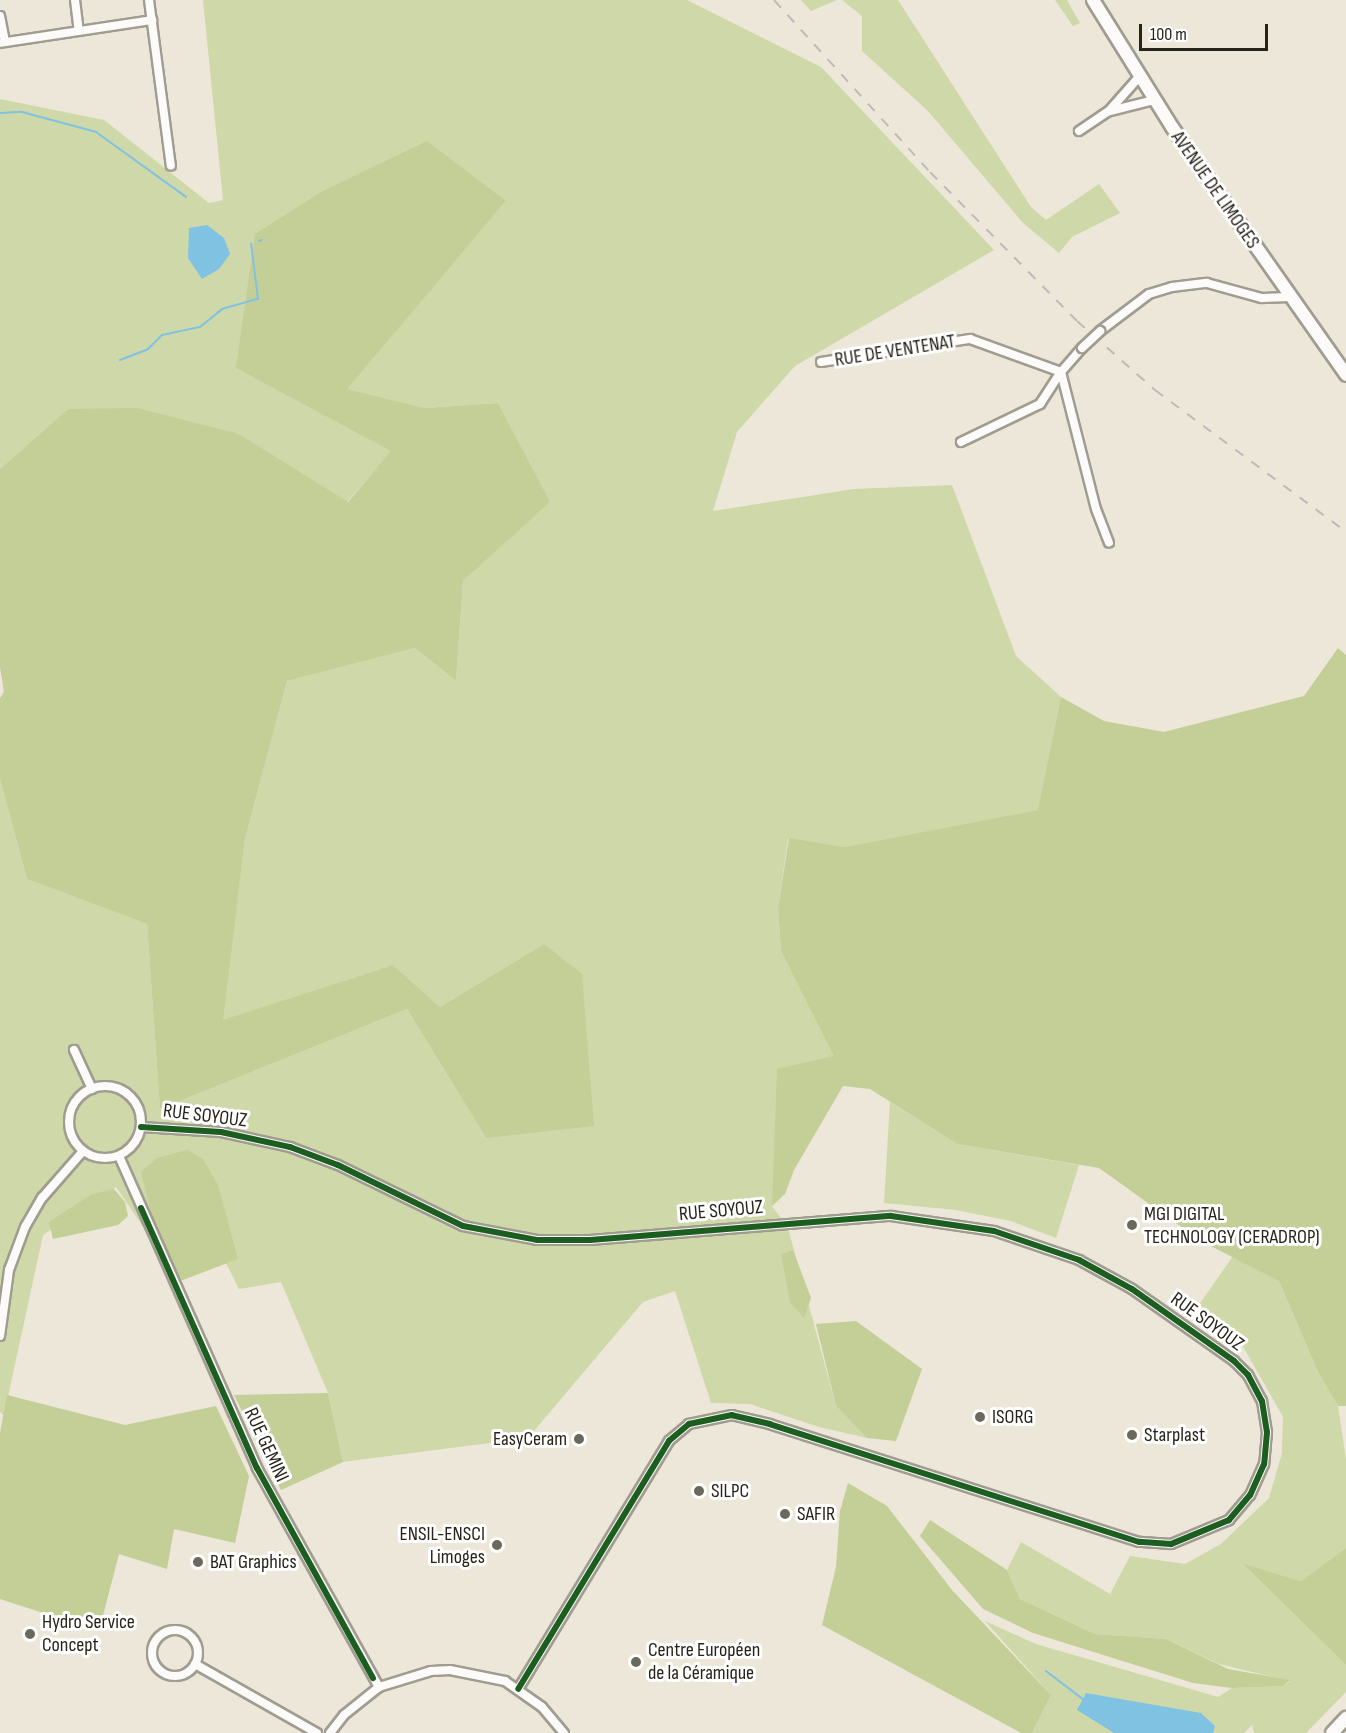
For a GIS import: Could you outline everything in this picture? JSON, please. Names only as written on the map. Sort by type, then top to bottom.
[{"type":"main road","name":"AVENUE DE LIMOGES","points":[[1093,0],[1154,100],[1289,297],[1346,375]]},
{"type":"main road","points":[[1332,1733],[1346,1718]]},
{"type":"street","points":[[75,0],[79,31]]},
{"type":"street","points":[[149,0],[171,166]]},
{"type":"street","points":[[0,16],[2,42],[152,20]]},
{"type":"street","points":[[1079,131],[1109,111],[1139,77]]},
{"type":"street","points":[[1109,111],[1154,100]]},
{"type":"street","points":[[961,442],[1040,404],[1061,372],[1082,348],[1100,331],[1149,294],[1172,287],[1207,284],[1262,298],[1289,297]]},
{"type":"street","name":"RUE DE VENTENAT","points":[[821,362],[970,339],[1061,372]]},
{"type":"street","points":[[1061,372],[1096,508],[1109,543]]},
{"type":"street","points":[[74,1050],[92,1089]]},
{"type":"street","points":[[110,1086],[128,1094],[139,1109],[141,1127],[134,1144],[119,1156],[101,1158],[83,1151],[72,1136],[69,1118],[76,1100],[92,1089],[110,1086]]},
{"type":"street","name":"RUE SOYOUZ","points":[[141,1127],[221,1132],[290,1147],[338,1165],[464,1226],[537,1240],[590,1240],[891,1216],[994,1231],[1079,1260],[1132,1289],[1234,1361],[1248,1375],[1262,1401],[1267,1432],[1264,1464],[1250,1495],[1228,1520],[1171,1544],[1139,1542],[770,1424],[732,1415],[689,1424],[669,1441],[518,1689]]},
{"type":"street","points":[[0,1335],[9,1270],[24,1227],[42,1198],[83,1151]]},
{"type":"street","name":"RUE GEMINI","points":[[119,1156],[257,1468],[379,1687]]},
{"type":"street","points":[[166,1631],[188,1633],[197,1644],[195,1664],[178,1676],[165,1674],[152,1657],[154,1642],[166,1631]]},
{"type":"street","points":[[195,1664],[317,1733]]},
{"type":"street","points":[[330,1733],[344,1714],[379,1687],[431,1671],[450,1670],[493,1676],[518,1689],[542,1707],[564,1733]]},
{"type":"green space","points":[[203,0],[687,0],[821,67],[994,250],[795,366],[737,432],[713,511],[854,489],[952,485],[1016,656],[1061,697],[1039,810],[844,847],[788,839],[778,908],[781,951],[835,1056],[772,1206],[788,1228],[836,1406],[867,1438],[819,1427],[750,1404],[711,1403],[675,1291],[643,1302],[528,1438],[343,1462],[328,1393],[281,1282],[239,1289],[226,1263],[180,1281],[116,1187],[43,1235],[4,1415],[0,1412],[0,779],[27,879],[147,924],[160,1109],[407,1009],[486,1138],[544,944],[440,1007],[393,965],[222,1021],[245,839],[287,681],[415,648],[456,681],[463,581],[549,502],[498,403],[425,408],[346,389],[506,201],[236,368],[392,451],[347,502],[239,434],[68,409],[0,469],[0,99],[104,120],[209,203],[223,200]]},
{"type":"green space","points":[[801,0],[837,0],[811,11]]},
{"type":"green space","points":[[842,0],[898,0],[1031,207],[1046,220],[1099,184],[1120,213],[1072,237],[1059,253],[1023,223],[928,111],[862,51],[862,16]]},
{"type":"green space","points":[[1055,0],[1067,0],[1080,23],[1073,26]]},
{"type":"green space","points":[[427,141],[506,201],[347,389],[425,408],[498,403],[550,502],[463,581],[456,681],[415,648],[287,681],[245,839],[223,1020],[393,965],[440,1007],[544,944],[582,974],[594,1126],[486,1138],[407,1009],[160,1109],[147,924],[27,879],[0,779],[0,698],[4,692],[0,667],[0,469],[68,409],[137,408],[239,434],[348,502],[391,451],[236,368],[255,234],[321,192]]},
{"type":"green space","points":[[1338,648],[1346,655],[1346,1406],[1338,1406],[1318,1372],[1279,1281],[1201,1241],[1099,1168],[957,1144],[870,1089],[843,1086],[794,1170],[785,1194],[772,1206],[777,1069],[834,1056],[781,951],[778,908],[789,838],[844,847],[1038,810],[1061,697],[1104,721],[1164,732],[1304,696]]},
{"type":"green space","points":[[890,1102],[957,1144],[1079,1165],[1056,1238],[1011,1221],[956,1210],[884,1203]]},
{"type":"green space","points":[[187,1150],[203,1159],[218,1185],[238,1259],[180,1281],[153,1220],[141,1172],[157,1158]]},
{"type":"green space","points":[[114,1189],[125,1202],[128,1216],[118,1225],[53,1239],[49,1222],[92,1194]]},
{"type":"green space","points":[[793,1250],[811,1298],[804,1318],[790,1302],[781,1254]]},
{"type":"green space","points":[[1233,1256],[1279,1281],[1318,1372],[1338,1406],[1346,1459],[1346,1548],[1301,1581],[1244,1565],[1346,1665],[1346,1692],[1306,1733],[1254,1733],[1252,1725],[1244,1733],[1032,1733],[1051,1695],[985,1621],[1036,1644],[1218,1697],[1232,1688],[1283,1686],[1290,1681],[1219,1664],[1166,1639],[1095,1634],[1020,1599],[1007,1570],[1021,1542],[1110,1594],[1130,1556],[1185,1564],[1221,1544],[1269,1498],[1282,1453],[1283,1417],[1241,1343],[1196,1309]]},
{"type":"green space","points":[[856,1321],[922,1369],[896,1441],[867,1438],[836,1406],[816,1324]]},
{"type":"green space","points":[[328,1393],[343,1462],[281,1490],[234,1395]]},
{"type":"green space","points":[[7,1395],[125,1425],[216,1406],[249,1476],[235,1543],[174,1529],[167,1569],[119,1554],[99,1631],[0,1599],[0,1433]]},
{"type":"green space","points":[[848,1483],[887,1506],[952,1590],[1051,1695],[1032,1733],[1021,1733],[822,1625],[836,1567],[840,1511]]},
{"type":"green space","points":[[930,1520],[1007,1570],[1020,1599],[1095,1634],[1166,1639],[1228,1669],[1290,1680],[1283,1686],[1232,1688],[1193,1683],[1033,1633],[983,1609],[920,1536]]},
{"type":"green space","points":[[1346,1548],[1346,1665],[1243,1564],[1301,1581]]},
{"type":"water","points":[[207,225],[224,238],[230,254],[219,269],[202,279],[188,258],[189,228]]},
{"type":"water","points":[[1086,1693],[1201,1713],[1215,1726],[1213,1733],[1114,1733],[1077,1710]]},
{"type":"waterway","points":[[0,113],[22,112],[96,132],[186,197]]},
{"type":"waterway","points":[[120,360],[148,349],[162,335],[200,327],[222,309],[258,299],[251,243]]},
{"type":"waterway","points":[[1046,1671],[1084,1700]]},
{"type":"railway","points":[[774,0],[930,172],[1077,321],[1155,390],[1346,532]]},
{"type":"cycle path","points":[[141,1127],[221,1132],[290,1147],[338,1165],[463,1226],[537,1240],[590,1240],[891,1216],[994,1231],[1079,1260],[1132,1289],[1234,1361],[1248,1375],[1262,1401],[1267,1432],[1264,1464],[1250,1495],[1229,1520],[1171,1544],[1139,1542],[770,1424],[732,1415],[689,1424],[669,1441],[518,1689]]},
{"type":"cycle path","points":[[141,1208],[257,1468],[373,1678]]},
{"type":"place","name":"MGI DIGITAL TECHNOLOGY (CERADROP)","points":[[1132,1225]]},
{"type":"place","name":"ISORG","points":[[980,1417]]},
{"type":"place","name":"Starplast","points":[[1132,1435]]},
{"type":"place","name":"EasyCeram","points":[[579,1439]]},
{"type":"place","name":"SILPC","points":[[699,1491]]},
{"type":"place","name":"SAFIR","points":[[785,1514]]},
{"type":"place","name":"ENSIL-ENSCI Limoges","points":[[497,1545]]},
{"type":"place","name":"BAT Graphics","points":[[198,1562]]},
{"type":"place","name":"Hydro Service Concept","points":[[30,1634]]},
{"type":"place","name":"Centre Européen de la Céramique","points":[[636,1662]]}]
